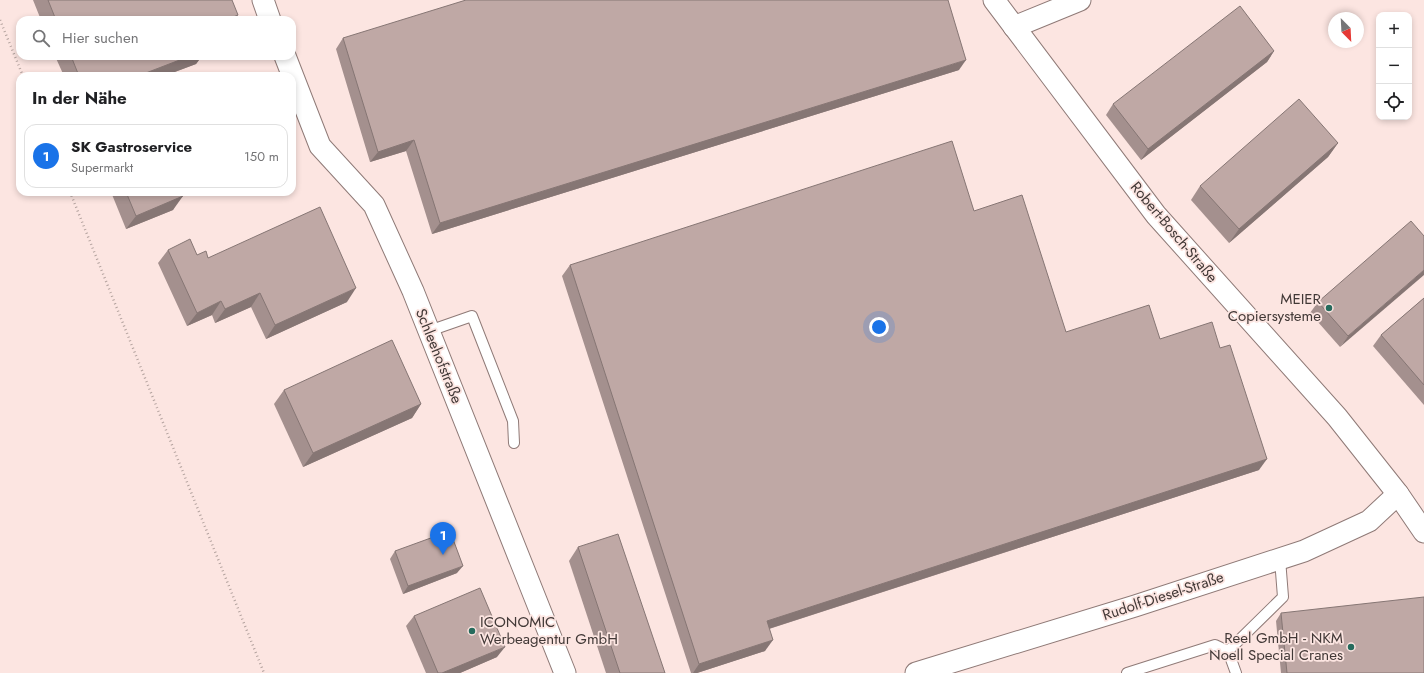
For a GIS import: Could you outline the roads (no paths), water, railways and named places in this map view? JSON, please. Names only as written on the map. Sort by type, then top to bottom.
[{"type":"street","points":[[262,0],[268,16]]},
{"type":"street","name":"Robert-Bosch-Straße","points":[[994,0],[1156,215],[1337,417],[1398,494],[1424,532]]},
{"type":"street","points":[[1014,27],[1080,0]]},
{"type":"street","name":"Schleehofstraße","points":[[286,60],[290,72]]},
{"type":"street","name":"Schleehofstraße","points":[[296,86],[320,146],[374,205],[413,291],[565,673]]},
{"type":"street","name":"Rudolf-Diesel-Straße","points":[[916,673],[1135,606],[1304,551],[1369,520],[1398,494]]},
{"type":"lane","points":[[429,331],[472,316],[513,421],[514,443]]},
{"type":"lane","points":[[1228,651],[1283,596],[1280,559]]},
{"type":"lane","points":[[1127,673],[1215,645],[1228,651],[1236,673]]},
{"type":"place","name":"MEIER Copiersysteme","points":[[1329,308]]},
{"type":"place","name":"SK Gastroservice","points":[[443,555]]},
{"type":"place","name":"ICONOMIC Werbeagentur GmbH","points":[[472,631]]},
{"type":"place","name":"Reel GmbH - NKM Noell Special Cranes","points":[[1351,647]]}]
